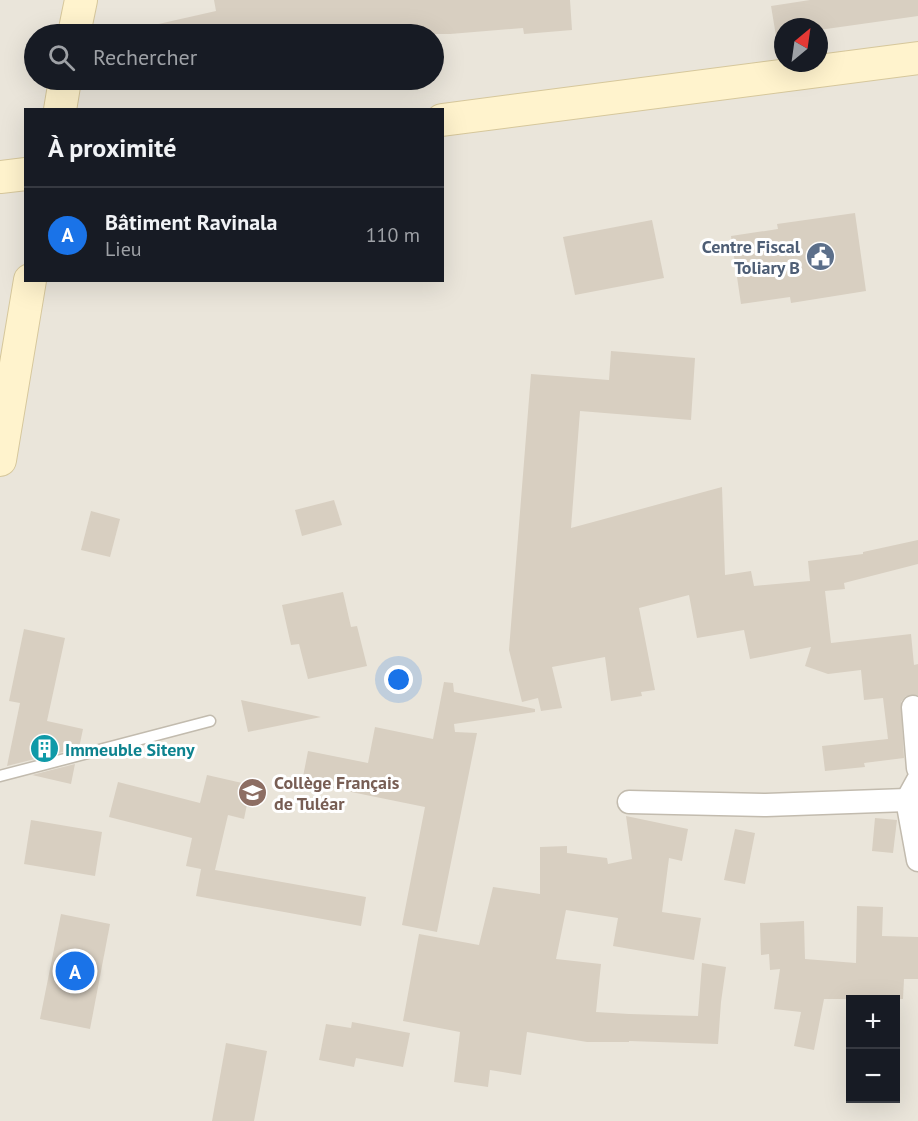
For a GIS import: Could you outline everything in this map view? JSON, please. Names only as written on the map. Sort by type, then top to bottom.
[{"type":"street","points":[[76,24],[81,0]]},
{"type":"street","points":[[444,120],[918,58]]},
{"type":"street","points":[[60,108],[63,90]]},
{"type":"street","points":[[0,177],[24,174]]},
{"type":"street","points":[[0,460],[30,282]]},
{"type":"street","points":[[913,707],[918,768]]},
{"type":"street","points":[[918,780],[907,800],[918,860]]},
{"type":"street","points":[[629,802],[766,805],[907,800]]},
{"type":"lane","points":[[0,776],[210,721]]},
{"type":"shaded area","points":[[0,0],[918,0],[918,1121],[0,1121]]},
{"type":"building","points":[[214,0],[570,0],[572,30],[524,34],[523,28],[444,34],[444,24],[158,24],[216,11]]},
{"type":"building","points":[[810,0],[918,0],[918,16],[828,29],[828,18],[774,18],[774,24],[771,6]]},
{"type":"building","points":[[855,213],[866,291],[791,303],[790,297],[741,304],[731,236],[778,229],[777,224]]},
{"type":"building","points":[[652,220],[664,278],[575,295],[563,237]]},
{"type":"building","points":[[611,351],[695,358],[691,420],[580,411],[571,528],[722,487],[725,575],[751,571],[754,586],[810,581],[808,561],[863,554],[863,552],[918,540],[918,564],[844,583],[845,589],[825,591],[831,643],[911,634],[914,665],[918,664],[918,695],[906,696],[901,702],[904,758],[864,763],[865,767],[825,771],[822,746],[888,739],[883,698],[864,700],[861,670],[828,674],[805,666],[811,647],[750,659],[744,630],[697,638],[689,595],[639,608],[655,690],[641,692],[642,696],[611,701],[605,657],[552,667],[562,708],[541,711],[538,698],[522,702],[509,650],[531,374],[609,380]]},
{"type":"building","points":[[334,500],[342,525],[302,536],[295,510]]},
{"type":"building","points":[[91,511],[120,519],[110,557],[81,550]]},
{"type":"building","points":[[343,592],[351,627],[357,626],[367,666],[308,679],[299,644],[291,645],[282,605]]},
{"type":"building","points":[[24,629],[65,638],[47,721],[83,729],[79,748],[7,766],[20,703],[9,701]]},
{"type":"building","points":[[444,682],[453,683],[454,692],[535,709],[535,712],[454,724],[455,732],[477,733],[437,932],[402,925],[425,807],[302,782],[308,751],[368,763],[375,727],[433,739]]},
{"type":"building","points":[[241,700],[321,717],[248,732]]},
{"type":"building","points":[[75,764],[71,784],[32,775]]},
{"type":"building","points":[[207,775],[251,785],[244,819],[228,815],[215,870],[366,897],[361,926],[196,896],[201,869],[186,866],[192,838],[109,817],[118,782],[200,803]]},
{"type":"building","points":[[626,816],[688,829],[682,861],[669,858],[662,912],[701,918],[694,960],[613,946],[618,918],[566,910],[556,959],[601,964],[596,1012],[629,1014],[698,1016],[702,963],[726,967],[718,1044],[587,1042],[527,1032],[521,1075],[490,1070],[488,1087],[454,1082],[460,1032],[403,1021],[419,934],[479,945],[493,887],[540,894],[540,847],[567,846],[567,853],[607,858],[608,864],[632,859]]},
{"type":"building","points":[[875,818],[897,820],[893,853],[872,851]]},
{"type":"building","points":[[31,820],[102,832],[95,876],[24,864]]},
{"type":"building","points":[[735,829],[755,833],[745,884],[724,880]]},
{"type":"building","points":[[857,906],[883,907],[882,936],[918,937],[918,979],[904,979],[903,999],[900,999],[900,995],[846,995],[846,999],[824,999],[814,1050],[794,1046],[801,1012],[774,1009],[780,969],[770,970],[769,954],[761,955],[760,923],[804,921],[805,959],[856,963]]},
{"type":"building","points":[[61,914],[110,924],[90,1029],[40,1019]]},
{"type":"building","points":[[352,1022],[410,1033],[403,1067],[356,1058],[354,1067],[319,1060],[326,1024],[351,1028]]},
{"type":"building","points":[[226,1043],[267,1051],[254,1121],[212,1121]]},
{"type":"place","name":"Centre Fiscal Toliary B","points":[[821,256]]},
{"type":"place","name":"Immeuble Siteny","points":[[44,749]]},
{"type":"place","name":"Collège Français de Tuléar","points":[[253,792]]},
{"type":"place","name":"Bâtiment Ravinala","points":[[75,971]]}]
